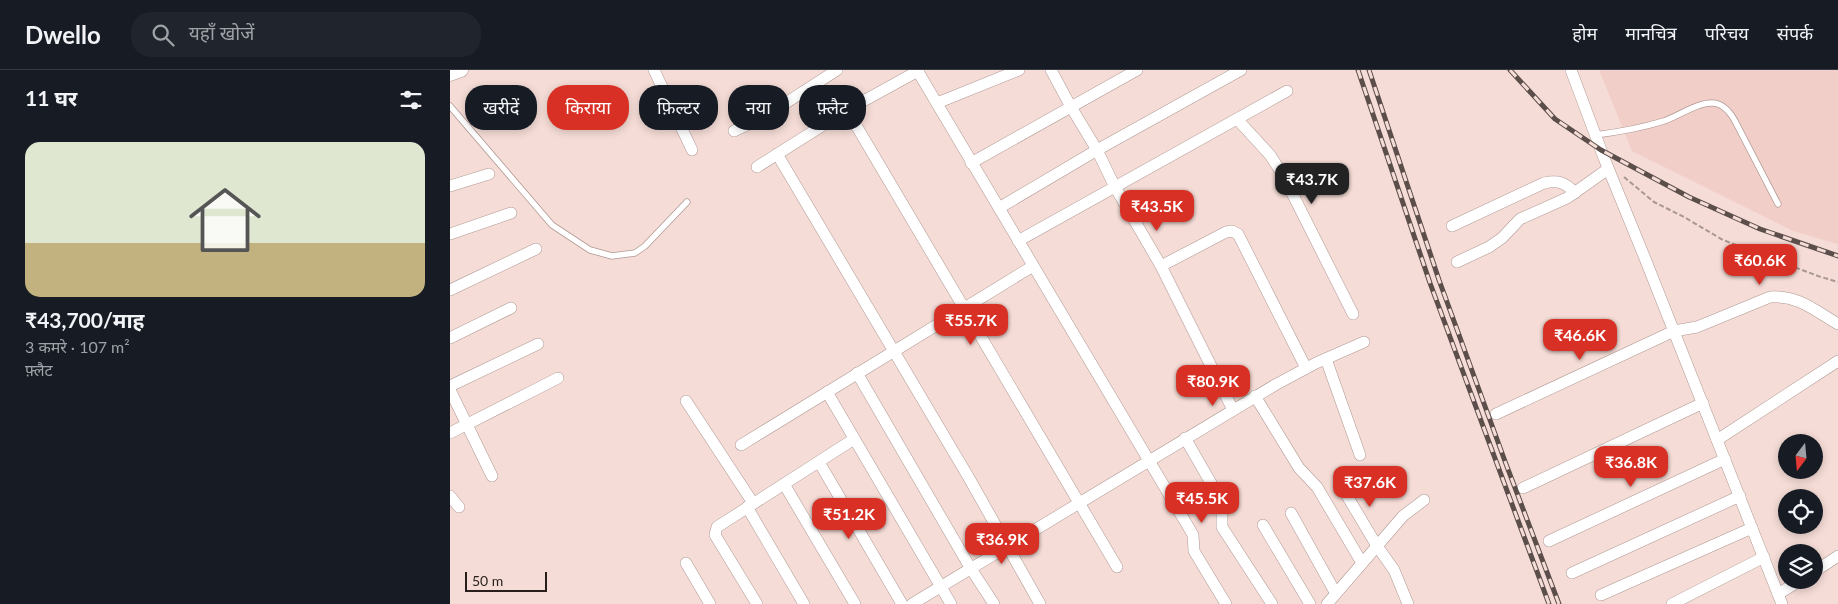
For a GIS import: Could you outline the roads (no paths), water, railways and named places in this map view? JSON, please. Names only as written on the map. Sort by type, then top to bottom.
[{"type":"street","points":[[450,74],[461,70]]},
{"type":"street","points":[[654,70],[692,150]]},
{"type":"street","points":[[734,131],[764,117],[837,70]]},
{"type":"street","points":[[938,103],[1019,70]]},
{"type":"street","points":[[1051,70],[1161,266],[1233,410]]},
{"type":"street","points":[[971,163],[1137,70]]},
{"type":"street","points":[[999,208],[1097,150],[1241,70]]},
{"type":"street","points":[[1571,70],[1608,169],[1764,557],[1779,601],[1792,589]]},
{"type":"street","points":[[866,100],[918,71],[1189,528],[1193,535],[1194,551],[1226,604]]},
{"type":"street","points":[[1018,241],[1287,92]]},
{"type":"street","points":[[1237,119],[1270,155],[1283,175],[1353,314]]},
{"type":"street","points":[[757,166],[815,130]]},
{"type":"street","points":[[859,130],[1117,567]]},
{"type":"street","points":[[777,154],[969,478],[1040,604]]},
{"type":"street","points":[[1457,262],[1502,238],[1520,219],[1567,198],[1608,169]]},
{"type":"street","points":[[450,186],[489,174]]},
{"type":"street","points":[[1452,226],[1544,183],[1559,181],[1567,185],[1575,193]]},
{"type":"street","points":[[450,234],[511,213]]},
{"type":"street","points":[[1161,266],[1226,232],[1232,231],[1238,234],[1306,368]]},
{"type":"street","points":[[450,290],[536,249]]},
{"type":"street","points":[[741,445],[963,307],[1033,266]]},
{"type":"street","points":[[1496,414],[1674,331],[1697,327],[1765,299],[1778,296],[1810,306],[1838,324]]},
{"type":"street","points":[[450,338],[511,308]]},
{"type":"street","points":[[912,604],[1256,396],[1326,358],[1364,342]]},
{"type":"street","points":[[450,386],[538,344]]},
{"type":"street","points":[[1326,358],[1360,455]]},
{"type":"street","points":[[1717,440],[1838,362]]},
{"type":"street","points":[[857,373],[994,604]]},
{"type":"street","points":[[450,433],[558,378]]},
{"type":"street","points":[[450,390],[492,476]]},
{"type":"street","points":[[827,392],[951,604]]},
{"type":"street","points":[[1256,396],[1299,468],[1318,487],[1362,563]]},
{"type":"street","points":[[686,401],[750,505],[804,604]]},
{"type":"street","points":[[1523,488],[1703,403]]},
{"type":"street","points":[[1185,438],[1219,497],[1222,506],[1222,527],[1272,604]]},
{"type":"street","points":[[757,604],[714,531],[717,526],[854,439]]},
{"type":"street","points":[[1549,541],[1725,459]]},
{"type":"street","points":[[819,462],[902,604]]},
{"type":"street","points":[[784,484],[855,604]]},
{"type":"street","points":[[1340,484],[1377,546],[1394,570],[1408,604]]},
{"type":"street","points":[[450,496],[459,507]]},
{"type":"street","points":[[1572,573],[1740,496]]},
{"type":"street","points":[[1327,604],[1335,592],[1403,516],[1424,500]]},
{"type":"street","points":[[1291,513],[1335,592]]},
{"type":"street","points":[[1263,525],[1310,604]]},
{"type":"street","points":[[1601,595],[1752,528]]},
{"type":"street","points":[[1823,566],[1838,556]]},
{"type":"street","points":[[1672,604],[1764,557]]},
{"type":"street","points":[[686,563],[710,604]]},
{"type":"lane","points":[[1595,135],[1642,127],[1666,120],[1701,105],[1712,103],[1721,105],[1728,110],[1736,121],[1778,204]]},
{"type":"lane","points":[[450,106],[552,225],[590,250],[612,256],[636,253],[646,246],[687,202]]},
{"type":"railway","points":[[1358,70],[1430,283],[1549,604]]},
{"type":"railway","points":[[1369,70],[1439,280],[1559,604]]},
{"type":"railway","points":[[1510,70],[1555,119],[1601,150],[1689,197],[1760,229],[1838,256]]}]
